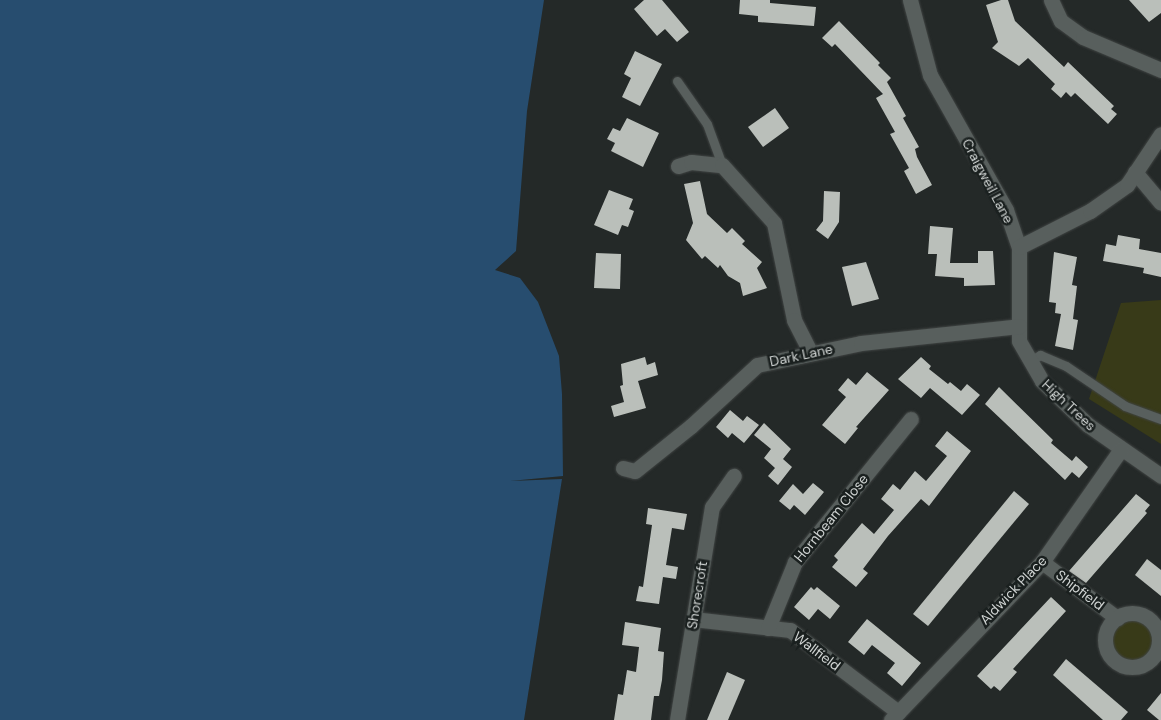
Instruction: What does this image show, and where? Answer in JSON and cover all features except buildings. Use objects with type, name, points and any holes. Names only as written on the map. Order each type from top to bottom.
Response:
[{"type":"street","name":"Craigweil Lane","points":[[910,0],[930,75],[1006,210],[1019,246]]},
{"type":"street","points":[[1051,0],[1062,21],[1082,37],[1161,70]]},
{"type":"street","points":[[1019,246],[1090,211],[1126,185],[1161,134]]},
{"type":"street","points":[[678,166],[691,162],[722,165],[774,224],[794,320],[810,352]]},
{"type":"street","points":[[1135,172],[1161,203]]},
{"type":"street","name":"High Trees","points":[[1019,246],[1019,341],[1042,381],[1088,425],[1161,476]]},
{"type":"street","name":"Dark Lane","points":[[623,468],[636,471],[691,426],[757,365],[810,352],[861,343],[1019,326]]},
{"type":"street","name":"Hornbeam Close","points":[[768,628],[795,562],[911,419]]},
{"type":"street","name":"Aldwick Place","points":[[894,716],[1042,562],[1121,449]]},
{"type":"street","name":"Shorecroft","points":[[677,720],[712,507],[734,476]]},
{"type":"street","name":"Shipfield","points":[[1042,562],[1117,618]]},
{"type":"street","name":"Wallfield","points":[[693,619],[790,630],[894,716]]},
{"type":"lane","points":[[677,81],[707,124],[722,165]]},
{"type":"lane","points":[[1030,361],[1040,356],[1066,366],[1125,406],[1161,420]]},
{"type":"green space","points":[[1161,300],[1161,444],[1089,399],[1121,303]]},
{"type":"green space","points":[[1137,618],[1149,624],[1154,631],[1154,649],[1149,656],[1142,661],[1129,662],[1121,659],[1114,652],[1111,636],[1114,628],[1121,621]]},
{"type":"water","points":[[0,0],[544,0],[527,111],[516,251],[495,270],[520,278],[538,302],[559,356],[562,394],[563,476],[510,481],[562,479],[524,720],[0,720]]}]
